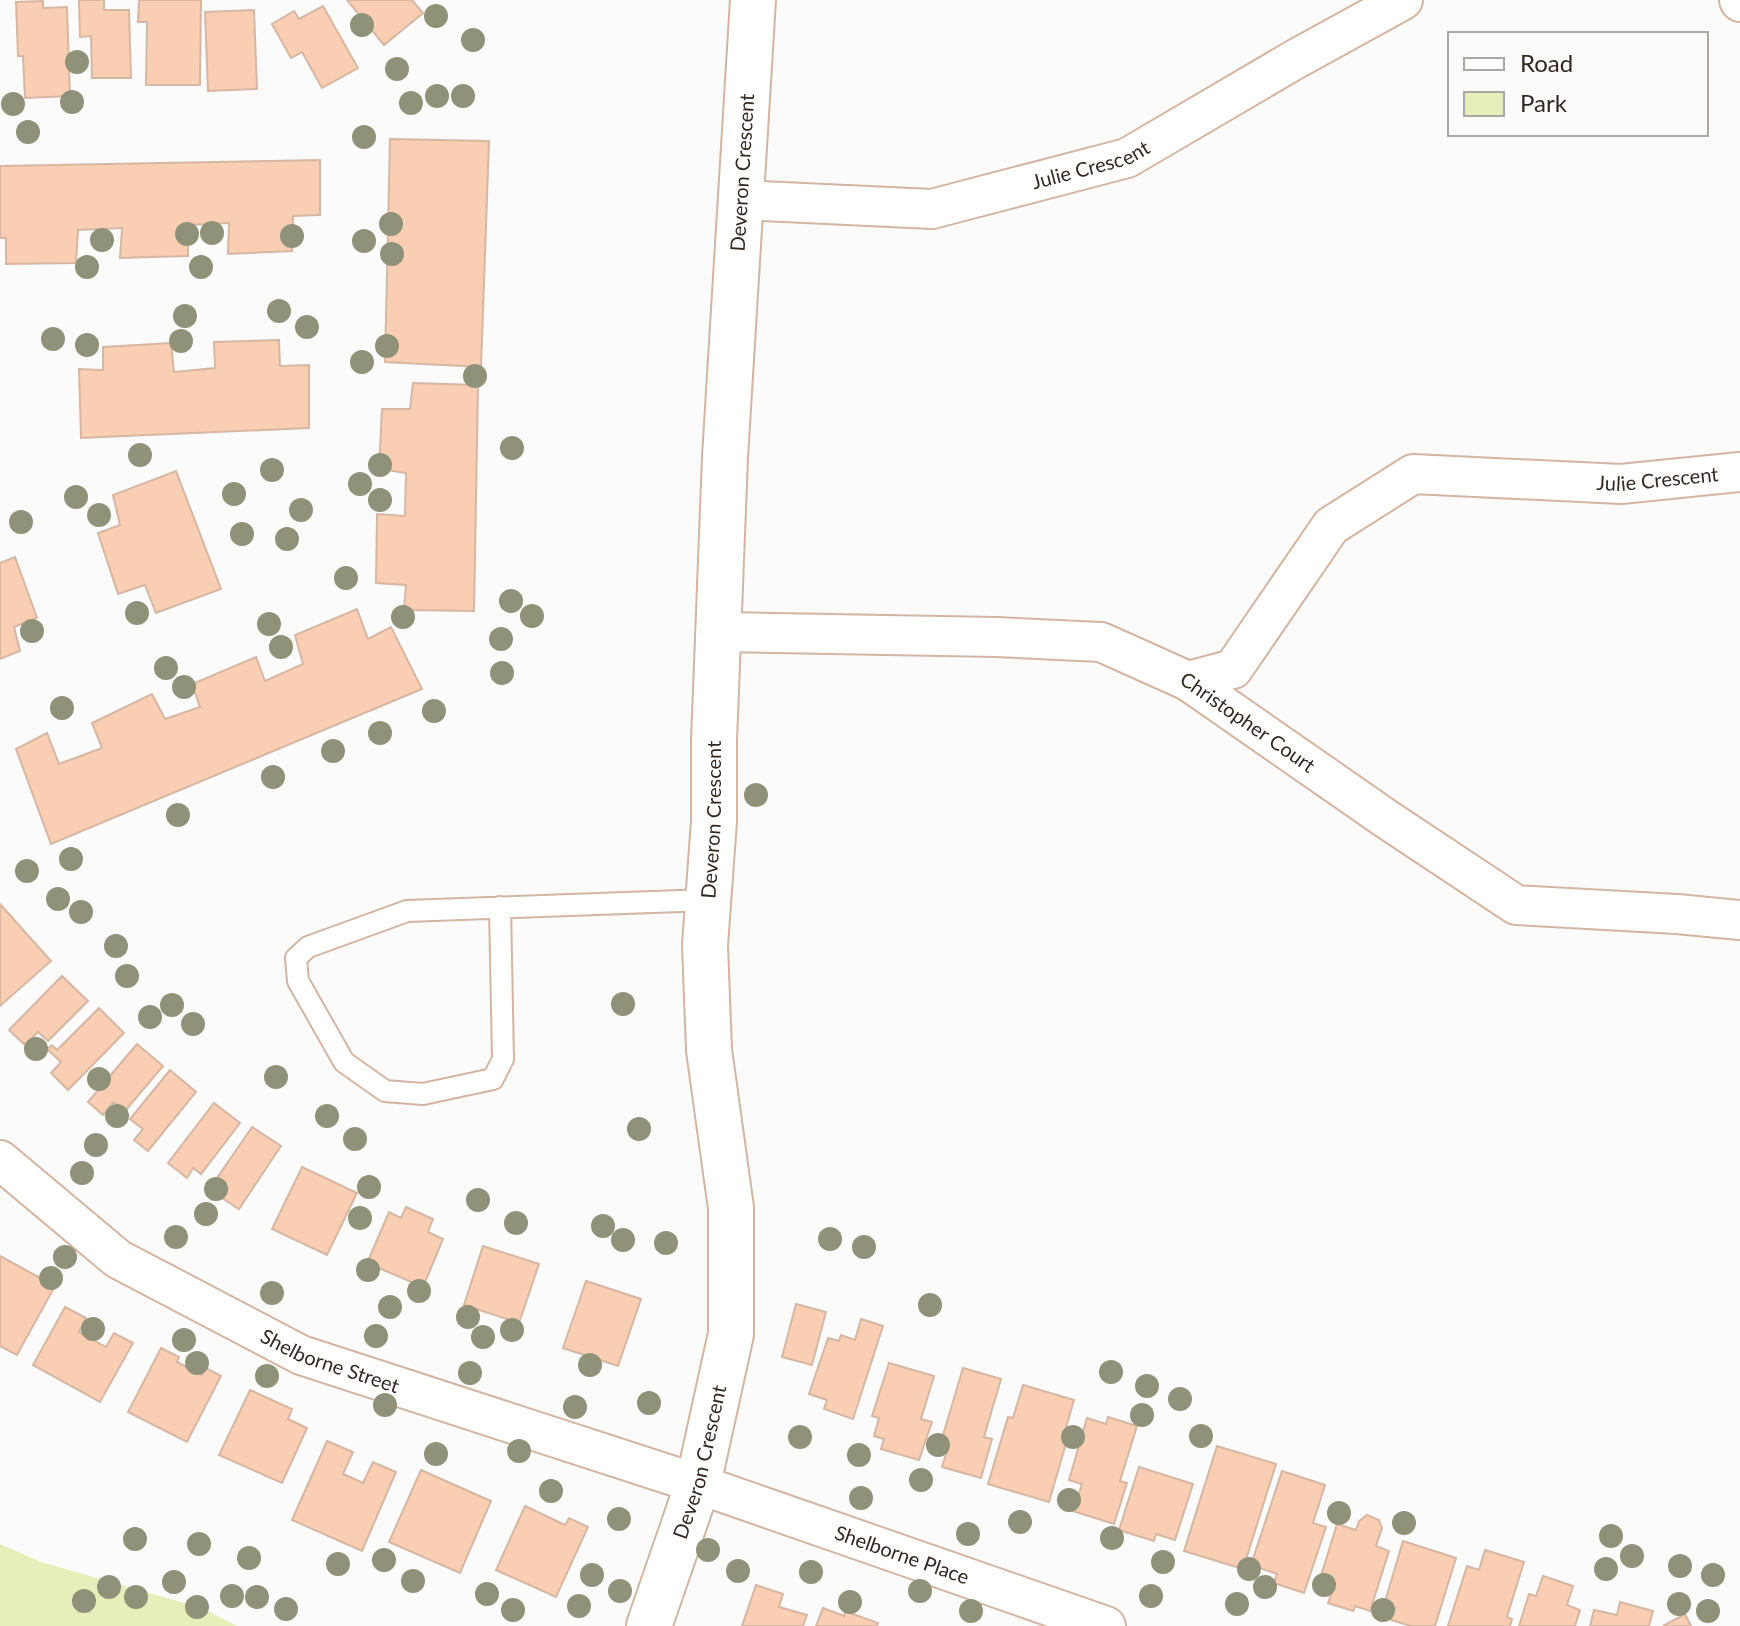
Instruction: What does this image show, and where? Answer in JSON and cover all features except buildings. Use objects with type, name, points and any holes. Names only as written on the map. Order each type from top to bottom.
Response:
[{"type":"street","name":"Deveron Crescent","points":[[649,1626],[698,1484],[731,1334],[731,1208],[709,1050],[705,945],[714,821],[725,457],[753,0]]},
{"type":"street","name":"Julie Crescent","points":[[741,200],[932,209],[1127,158],[1403,0]]},
{"type":"street","name":"Julie Crescent","points":[[1188,681],[1233,669],[1331,526],[1413,474],[1621,484],[1740,472]]},
{"type":"street","name":"Christopher Court","points":[[719,632],[1101,642],[1188,681],[1516,905],[1740,920]]},
{"type":"street","name":"Shelborne Street","points":[[0,1160],[118,1259],[301,1355],[698,1484]]},
{"type":"street","name":"Shelborne Place","points":[[698,1484],[1106,1626]]},
{"type":"lane","points":[[500,907],[503,1059],[493,1079],[423,1094],[385,1091],[344,1062],[298,981],[296,958],[308,947],[407,911],[500,907],[708,900]]},
{"type":"green space","points":[[0,1544],[41,1562],[202,1608],[237,1626],[0,1626]]}]
